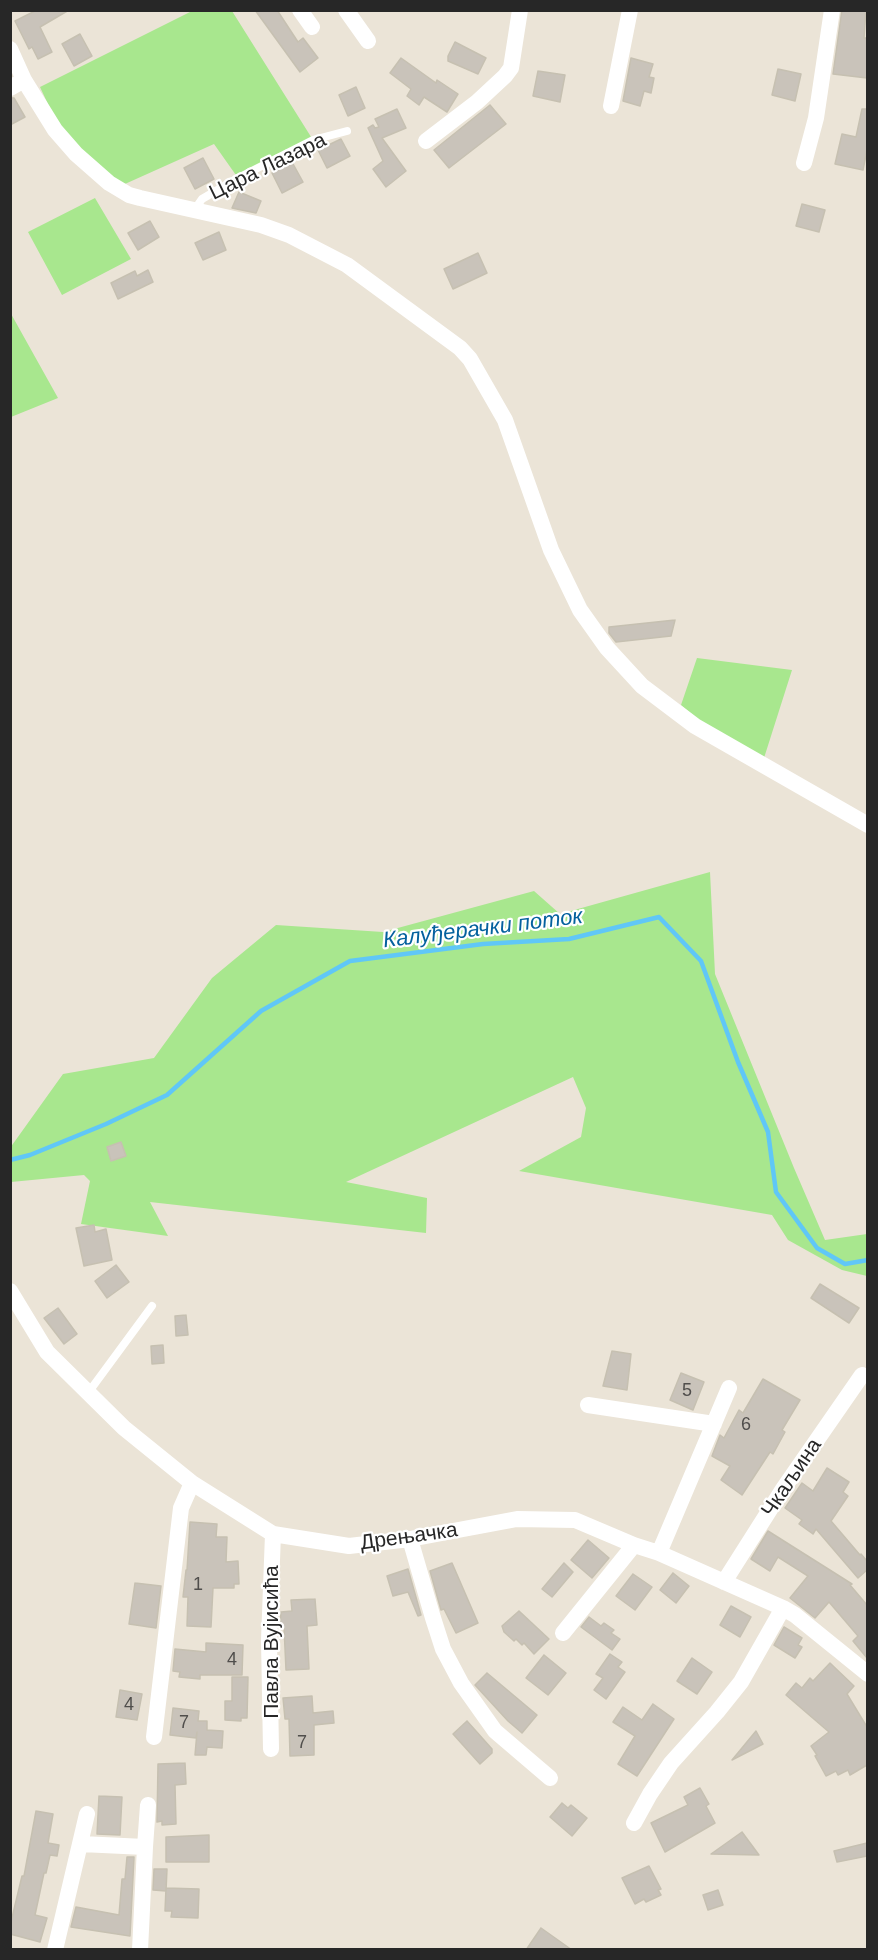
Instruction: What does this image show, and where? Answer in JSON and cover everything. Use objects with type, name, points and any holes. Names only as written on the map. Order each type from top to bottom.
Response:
[{"type":"street","points":[[300,10],[312,27]]},
{"type":"street","points":[[346,10],[368,41]]},
{"type":"street","points":[[426,141],[477,102],[511,68],[520,10]]},
{"type":"street","points":[[611,106],[630,10]]},
{"type":"street","points":[[804,163],[816,118],[832,10]]},
{"type":"street","name":"Цара Лазара","points":[[10,49],[17,84],[67,145],[109,183],[129,195],[261,225],[289,235],[347,265],[460,348],[470,359],[505,420],[551,550],[580,610],[607,648],[642,686],[695,726],[867,825]]},
{"type":"street","name":"Дрењачка","points":[[10,1291],[46,1352],[124,1428],[192,1483],[273,1534],[349,1546],[410,1539],[517,1519],[575,1520],[659,1553],[783,1608],[866,1671]]},
{"type":"street","name":"Чкаљина","points":[[724,1582],[783,1489],[862,1375]]},
{"type":"street","points":[[659,1553],[729,1388]]},
{"type":"street","points":[[588,1405],[714,1424]]},
{"type":"street","points":[[154,1737],[182,1508],[192,1483]]},
{"type":"street","name":"Павла Вујисића","points":[[272,1749],[269,1640],[273,1534]]},
{"type":"street","points":[[410,1539],[440,1639],[461,1683],[495,1731],[550,1778]]},
{"type":"street","points":[[563,1633],[634,1545]]},
{"type":"street","points":[[634,1823],[671,1763],[741,1682],[783,1608]]},
{"type":"street","points":[[140,1950],[148,1805]]},
{"type":"street","points":[[55,1950],[87,1814]]},
{"type":"street","points":[[81,1844],[145,1847]]},
{"type":"lane","name":"Цара Лазара","points":[[195,209],[202,199],[238,178],[313,140],[347,131]]},
{"type":"lane","points":[[88,1394],[152,1306]]},
{"type":"green space","points":[[192,11],[232,11],[313,140],[238,178],[214,144],[116,188],[67,145],[40,87]]},
{"type":"green space","points":[[95,198],[131,259],[62,295],[28,232]]},
{"type":"green space","points":[[10,312],[58,398],[11,417],[10,417]]},
{"type":"green space","points":[[697,658],[792,670],[764,758],[701,722],[681,705]]},
{"type":"green space","points":[[710,872],[715,974],[825,1240],[867,1234],[867,1276],[842,1270],[788,1240],[772,1215],[519,1171],[581,1137],[586,1108],[573,1077],[346,1182],[427,1198],[426,1233],[150,1202],[168,1236],[81,1224],[90,1181],[84,1175],[11,1182],[10,1148],[63,1074],[154,1058],[212,978],[276,925],[383,932],[534,891],[560,914]]},
{"type":"building","points":[[37,10],[69,10],[40,27],[52,52],[38,59],[32,47],[29,49],[15,21]]},
{"type":"building","points":[[255,10],[277,10],[298,42],[303,38],[318,58],[300,72]]},
{"type":"building","points":[[842,10],[866,10],[864,38],[867,38],[867,78],[833,74]]},
{"type":"building","points":[[80,34],[92,56],[74,66],[62,44]]},
{"type":"building","points":[[455,42],[486,58],[478,74],[448,61]]},
{"type":"building","points":[[401,58],[436,83],[437,80],[458,94],[447,112],[424,97],[419,105],[407,96],[411,89],[390,73]]},
{"type":"building","points":[[631,58],[653,64],[649,77],[654,78],[651,93],[644,91],[640,106],[623,101]]},
{"type":"building","points":[[778,69],[801,74],[795,101],[772,95]]},
{"type":"building","points":[[538,71],[565,75],[560,102],[533,96]]},
{"type":"building","points":[[356,87],[365,108],[348,116],[339,95]]},
{"type":"building","points":[[10,98],[14,98],[25,117],[10,125]]},
{"type":"building","points":[[490,105],[506,124],[449,168],[434,150]]},
{"type":"building","points":[[397,109],[406,128],[382,138],[406,171],[386,187],[373,169],[383,161],[368,128],[373,125],[375,128],[379,127],[375,119]]},
{"type":"building","points":[[862,109],[867,109],[867,150],[863,170],[835,164],[842,134],[856,137]]},
{"type":"building","points":[[341,139],[350,156],[327,168],[318,150]]},
{"type":"building","points":[[203,158],[214,179],[195,189],[184,168]]},
{"type":"building","points":[[292,162],[303,182],[282,193],[272,173]]},
{"type":"building","points":[[239,192],[261,201],[256,213],[232,208]]},
{"type":"building","points":[[802,204],[825,210],[819,232],[796,226]]},
{"type":"building","points":[[150,221],[159,237],[138,250],[128,233]]},
{"type":"building","points":[[219,232],[226,250],[203,260],[195,243]]},
{"type":"building","points":[[478,253],[487,273],[453,289],[444,269]]},
{"type":"building","points":[[148,270],[153,282],[118,299],[111,283],[135,271],[137,276]]},
{"type":"building","points":[[675,620],[671,636],[616,642],[609,633],[609,627]]},
{"type":"building","points":[[121,1142],[126,1156],[111,1161],[107,1147]]},
{"type":"building","points":[[94,1225],[95,1232],[106,1229],[112,1260],[84,1266],[76,1228]]},
{"type":"building","points":[[116,1265],[129,1282],[107,1298],[95,1281]]},
{"type":"building","points":[[820,1284],[859,1308],[849,1323],[811,1298]]},
{"type":"building","points":[[58,1308],[77,1334],[64,1344],[44,1318]]},
{"type":"building","points":[[186,1315],[188,1335],[176,1336],[175,1316]]},
{"type":"building","points":[[163,1345],[164,1363],[152,1364],[151,1346]]},
{"type":"building","points":[[612,1351],[631,1354],[627,1390],[603,1386]]},
{"type":"building","points":[[681,1373],[704,1382],[693,1410],[670,1400]]},
{"type":"building","points":[[763,1379],[800,1400],[782,1430],[785,1432],[773,1454],[770,1452],[742,1495],[721,1480],[730,1466],[712,1456],[720,1435],[724,1438],[739,1410],[743,1413]]},
{"type":"building","points":[[827,1468],[849,1482],[843,1492],[848,1496],[831,1521],[867,1561],[867,1570],[858,1578],[816,1529],[813,1534],[799,1524],[802,1520],[785,1508],[802,1483],[813,1491]]},
{"type":"building","points":[[190,1522],[217,1524],[216,1537],[227,1537],[226,1562],[238,1561],[239,1584],[234,1584],[234,1588],[213,1588],[211,1627],[187,1626],[188,1597],[183,1597]]},
{"type":"building","points":[[768,1531],[852,1584],[850,1585],[867,1605],[867,1658],[853,1641],[858,1636],[829,1602],[815,1618],[790,1598],[808,1576],[778,1557],[770,1571],[751,1559]]},
{"type":"building","points":[[588,1540],[609,1558],[592,1578],[571,1560]]},
{"type":"building","points":[[452,1563],[478,1623],[456,1633],[444,1609],[441,1610],[430,1571]]},
{"type":"building","points":[[564,1563],[573,1572],[552,1597],[542,1589]]},
{"type":"building","points":[[408,1569],[421,1615],[418,1616],[408,1592],[393,1596],[387,1576]]},
{"type":"building","points":[[673,1573],[689,1586],[676,1603],[660,1590]]},
{"type":"building","points":[[633,1574],[652,1587],[635,1610],[616,1596]]},
{"type":"building","points":[[135,1583],[161,1586],[156,1628],[129,1624]]},
{"type":"building","points":[[315,1599],[317,1625],[307,1626],[309,1669],[286,1670],[284,1627],[280,1627],[281,1612],[292,1611],[291,1600]]},
{"type":"building","points":[[731,1606],[751,1617],[740,1637],[720,1625]]},
{"type":"building","points":[[519,1611],[549,1639],[534,1654],[524,1643],[522,1645],[516,1639],[514,1641],[504,1632],[502,1626]]},
{"type":"building","points":[[589,1617],[601,1626],[604,1623],[614,1630],[611,1633],[620,1639],[612,1650],[581,1627]]},
{"type":"building","points":[[784,1627],[802,1638],[798,1645],[802,1647],[795,1658],[774,1645]]},
{"type":"building","points":[[206,1643],[243,1645],[242,1675],[200,1675],[200,1679],[179,1677],[180,1672],[173,1671],[175,1649],[206,1652]]},
{"type":"building","points":[[610,1654],[622,1662],[618,1667],[625,1672],[606,1699],[594,1690],[603,1678],[596,1674]]},
{"type":"building","points":[[544,1655],[566,1673],[548,1695],[526,1678]]},
{"type":"building","points":[[692,1658],[712,1672],[697,1694],[677,1681]]},
{"type":"building","points":[[830,1663],[854,1686],[847,1694],[867,1727],[867,1765],[850,1775],[848,1770],[838,1775],[836,1771],[826,1776],[811,1746],[829,1732],[786,1695],[796,1683],[802,1688],[810,1678],[813,1681]]},
{"type":"building","points":[[487,1673],[537,1715],[522,1733],[475,1685]]},
{"type":"building","points":[[232,1677],[248,1677],[247,1718],[241,1718],[241,1721],[225,1720],[225,1701],[232,1701]]},
{"type":"building","points":[[120,1690],[142,1694],[137,1720],[116,1717]]},
{"type":"building","points":[[312,1696],[313,1713],[333,1711],[334,1723],[314,1725],[314,1755],[290,1756],[289,1719],[285,1719],[283,1698]]},
{"type":"building","points":[[653,1704],[674,1719],[637,1776],[618,1764],[635,1736],[613,1722],[623,1707],[642,1720]]},
{"type":"building","points":[[173,1708],[199,1711],[198,1721],[207,1721],[207,1730],[223,1731],[222,1748],[207,1747],[206,1755],[195,1755],[197,1732],[196,1738],[170,1735]]},
{"type":"building","points":[[467,1721],[492,1749],[492,1753],[480,1764],[453,1734]]},
{"type":"building","points":[[756,1731],[763,1744],[732,1760]]},
{"type":"building","points":[[185,1763],[186,1784],[175,1785],[176,1824],[162,1825],[162,1821],[157,1822],[158,1764]]},
{"type":"building","points":[[700,1788],[709,1804],[706,1806],[715,1823],[665,1852],[651,1823],[688,1805],[684,1797]]},
{"type":"building","points":[[99,1796],[122,1797],[120,1835],[97,1834]]},
{"type":"building","points":[[562,1803],[568,1808],[571,1805],[587,1818],[572,1836],[550,1817]]},
{"type":"building","points":[[36,1811],[53,1814],[48,1843],[59,1845],[57,1856],[50,1855],[35,1915],[47,1918],[40,1942],[10,1934]]},
{"type":"building","points":[[742,1832],[759,1855],[711,1854]]},
{"type":"building","points":[[209,1835],[209,1862],[166,1862],[166,1837]]},
{"type":"building","points":[[867,1843],[867,1856],[837,1862],[834,1851]]},
{"type":"building","points":[[127,1857],[134,1857],[130,1936],[71,1927],[76,1907],[119,1915],[122,1879],[125,1879]]},
{"type":"building","points":[[649,1866],[661,1889],[658,1890],[661,1895],[635,1904],[622,1878]]},
{"type":"building","points":[[154,1869],[167,1869],[166,1891],[153,1890]]},
{"type":"building","points":[[166,1888],[199,1889],[198,1918],[171,1917],[172,1911],[165,1911]]},
{"type":"building","points":[[718,1890],[723,1905],[708,1910],[703,1895]]},
{"type":"building","points":[[541,1928],[572,1950],[526,1950]]},
{"type":"waterway","name":"Калуђерачки поток","points":[[10,1160],[30,1155],[106,1124],[167,1095],[261,1011],[350,961],[483,944],[569,939],[659,917],[701,961],[738,1062],[768,1132],[776,1192],[817,1248],[845,1264],[868,1260]]}]
